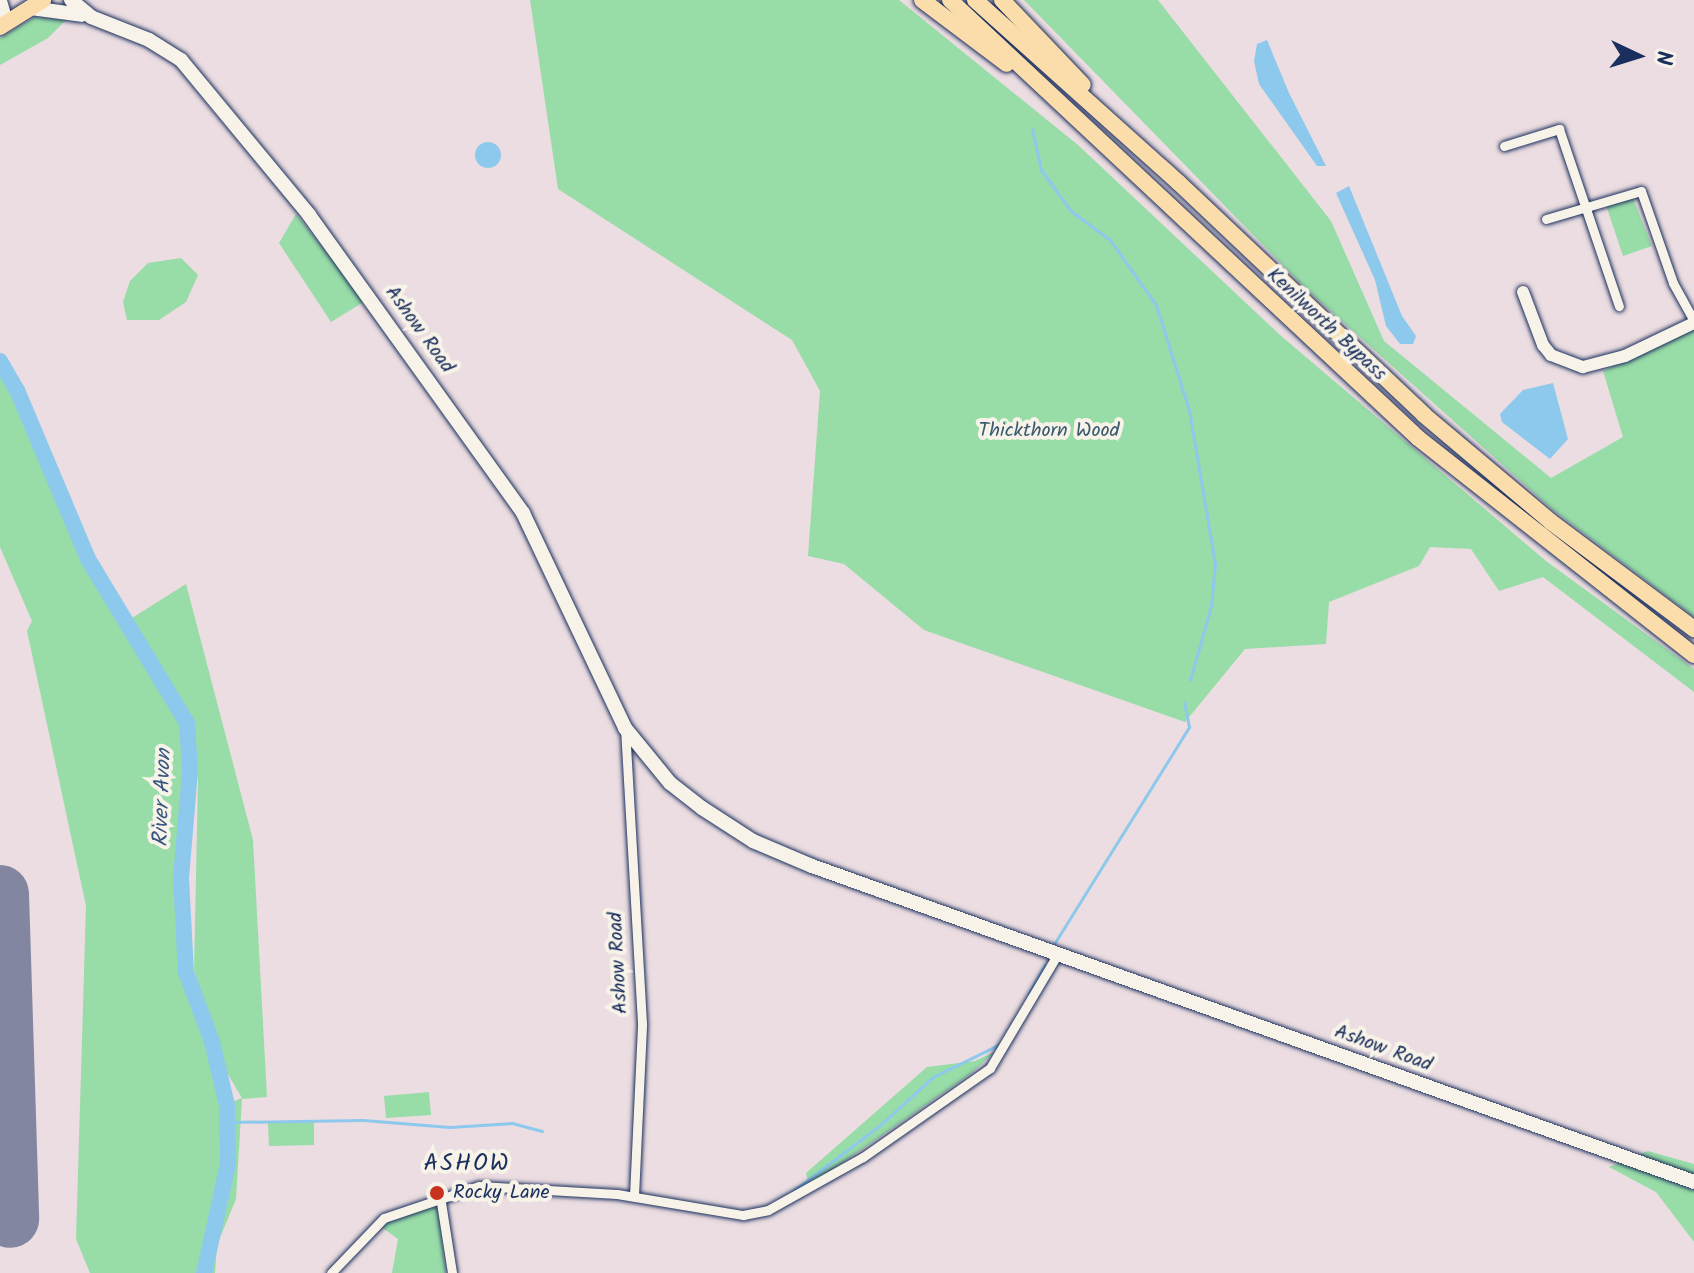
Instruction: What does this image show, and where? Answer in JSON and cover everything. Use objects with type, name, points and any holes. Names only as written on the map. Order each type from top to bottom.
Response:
[{"type":"highway","points":[[922,0],[1090,130]]},
{"type":"highway","name":"Kenilworth Bypass","points":[[950,0],[1418,438],[1694,655]]},
{"type":"highway","name":"Kenilworth Bypass","points":[[975,0],[1137,146],[1424,415],[1551,522],[1694,629]]},
{"type":"highway","points":[[1002,0],[1137,146]]},
{"type":"highway","points":[[2,23],[32,2]]},
{"type":"main road","points":[[71,0],[96,19]]},
{"type":"main road","points":[[0,1],[2,23]]},
{"type":"main road","points":[[32,2],[96,19]]},
{"type":"main road","name":"Ashow Road","points":[[96,19],[149,40],[190,68],[351,270],[523,513],[625,728],[670,783],[753,841],[1057,955],[1694,1182]]},
{"type":"street","points":[[1504,146],[1559,129],[1619,306]]},
{"type":"street","points":[[1523,292],[1543,345],[1551,355],[1583,367],[1625,356],[1694,322],[1673,283],[1641,191],[1546,219]]},
{"type":"street","name":"Ashow Road","points":[[625,728],[642,1026],[634,1196]]},
{"type":"street","points":[[331,1273],[376,1223],[440,1196],[479,1186],[515,1185],[634,1196],[754,1215],[809,1189],[990,1068],[1057,955]]},
{"type":"street","points":[[440,1196],[452,1273]]},
{"type":"green space","name":"Thickthorn Wood","points":[[530,0],[899,0],[1078,145],[1280,335],[1546,561],[1694,669],[1694,692],[1543,577],[1499,591],[1471,549],[1430,547],[1419,566],[1329,602],[1326,644],[1245,649],[1185,722],[924,630],[844,564],[808,556],[820,391],[792,340],[558,189]]},
{"type":"green space","points":[[1024,0],[1158,0],[1331,221],[1384,341],[1551,478],[1623,437],[1603,371],[1694,330],[1694,617],[1553,510],[1305,288]]},
{"type":"green space","points":[[35,17],[66,20],[48,38],[0,65],[0,38]]},
{"type":"green space","points":[[1632,196],[1652,246],[1623,256],[1606,205]]},
{"type":"green space","points":[[296,214],[365,301],[331,322],[279,243]]},
{"type":"green space","points":[[181,258],[198,275],[186,302],[159,320],[127,320],[123,302],[130,281],[148,263]]},
{"type":"green space","points":[[0,361],[17,390],[88,559],[187,723],[190,771],[181,878],[186,972],[212,1042],[227,1104],[242,1098],[226,1071],[194,970],[198,781],[192,718],[132,618],[186,584],[253,840],[267,1097],[242,1099],[236,1199],[217,1245],[215,1273],[90,1273],[76,1239],[86,906],[27,631],[32,621],[0,547]]},
{"type":"green space","points":[[996,1051],[969,1075],[809,1186],[806,1173],[927,1067],[975,1061]]},
{"type":"green space","points":[[429,1092],[431,1115],[386,1118],[384,1096]]},
{"type":"green space","points":[[314,1122],[314,1145],[269,1146],[268,1123]]},
{"type":"green space","points":[[1648,1151],[1694,1164],[1694,1242],[1656,1192],[1609,1167]]},
{"type":"green space","points":[[431,1206],[438,1208],[446,1273],[392,1273],[398,1239],[380,1226]]},
{"type":"water","points":[[1267,40],[1289,93],[1326,166],[1317,166],[1259,84],[1254,61],[1257,44]]},
{"type":"water","points":[[488,142],[497,146],[501,155],[497,164],[488,168],[479,164],[475,155],[479,146]]},
{"type":"water","points":[[1349,186],[1402,316],[1416,336],[1413,344],[1400,344],[1386,326],[1375,280],[1336,193]]},
{"type":"water","points":[[1553,383],[1568,439],[1550,459],[1502,422],[1500,414],[1523,390]]},
{"type":"waterway","points":[[1032,129],[1041,170],[1071,211],[1110,240],[1156,305],[1189,410],[1215,564],[1211,606],[1190,680]]},
{"type":"waterway","name":"River Avon","points":[[0,361],[17,390],[88,559],[187,723],[190,771],[181,878],[186,972],[212,1042],[227,1105],[228,1164],[204,1273]]},
{"type":"waterway","points":[[1054,944],[1189,727],[1184,702]]},
{"type":"waterway","points":[[1029,993],[1045,965]]},
{"type":"waterway","points":[[793,1191],[879,1126],[933,1077],[1000,1044]]},
{"type":"waterway","points":[[227,1122],[363,1120],[450,1127],[512,1123],[542,1131]]},
{"type":"runway","points":[[0,894],[10,1219]]},
{"type":"place","name":"Rocky Lane","points":[[437,1193]]},
{"type":"district","name":"ASHOW","points":[[467,1164]]}]
